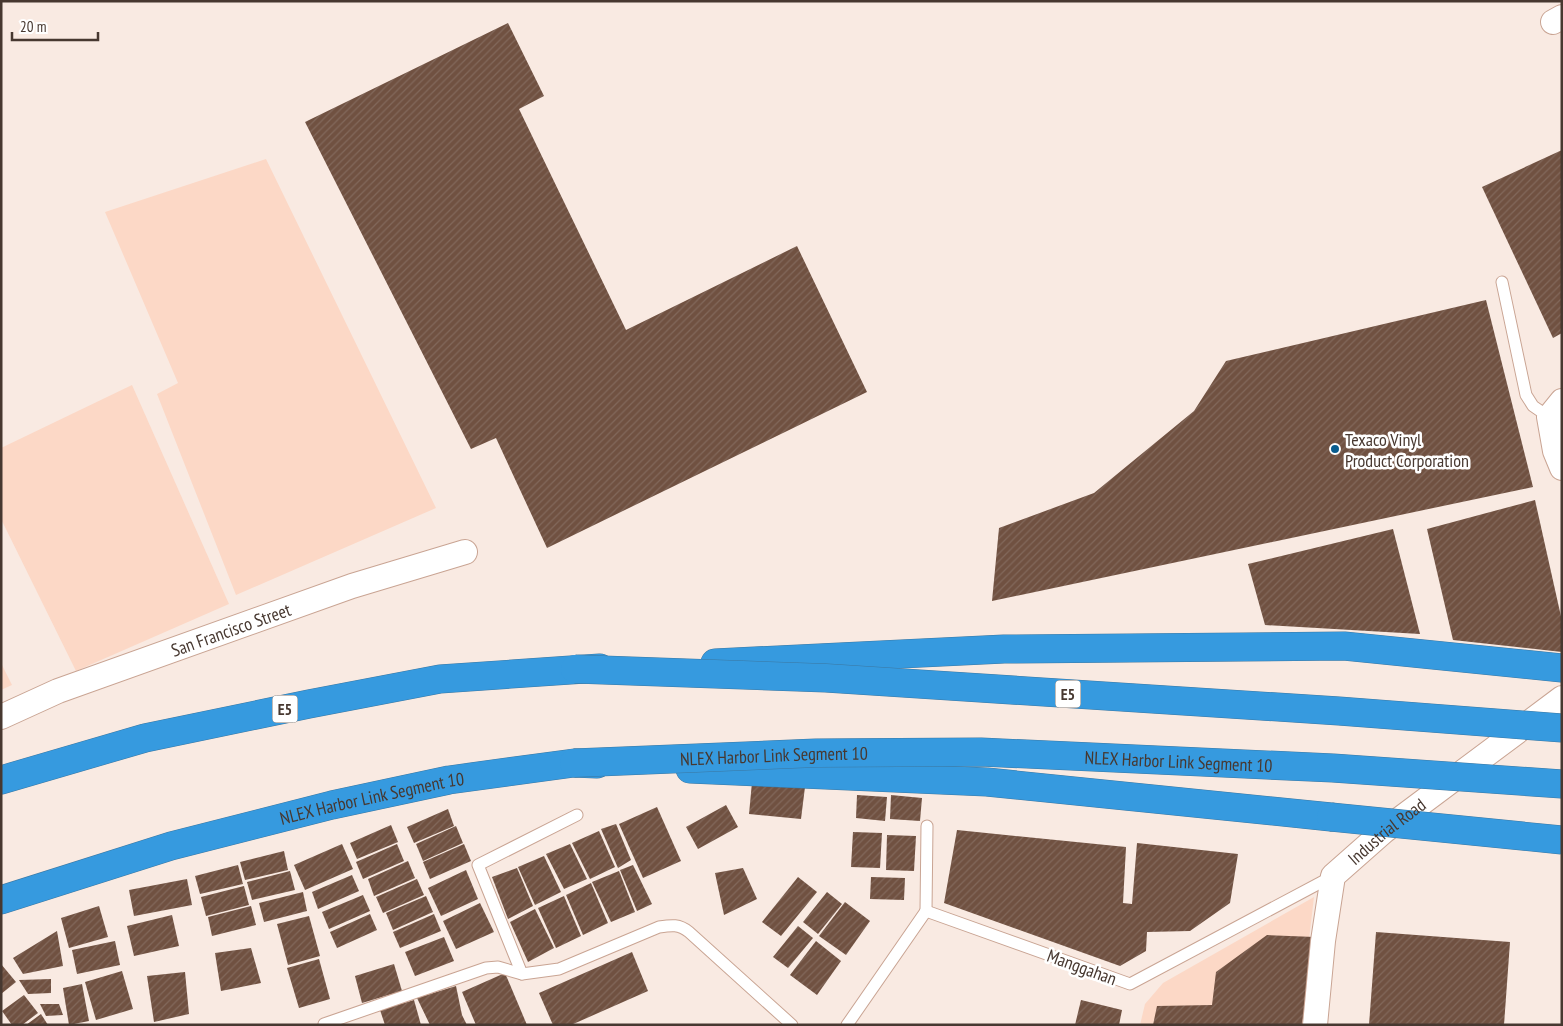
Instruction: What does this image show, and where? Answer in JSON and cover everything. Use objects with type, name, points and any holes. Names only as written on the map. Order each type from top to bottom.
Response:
[{"type":"highway","points":[[575,668],[826,659],[1004,649],[1334,646],[1562,668]]},
{"type":"highway","name":"E5","points":[[1,780],[146,738],[310,704],[440,679],[575,668],[826,678],[1349,712],[1562,728]]},
{"type":"highway","name":"NLEX Harbor Link Segment 10","points":[[1,900],[171,846],[332,805],[449,780],[574,763],[816,753],[982,752],[1333,768],[1562,784]]},
{"type":"highway","points":[[574,763],[988,782],[1562,840]]},
{"type":"street","points":[[1555,409],[1555,451],[1562,468]]},
{"type":"street","name":"San Francisco Street","points":[[1,717],[58,691],[352,586],[465,552]]},
{"type":"street","name":"Industrial Road","points":[[1315,1025],[1323,941],[1333,876],[1384,831],[1562,698]]},
{"type":"lane","points":[[1502,282],[1526,395],[1533,406],[1555,409]]},
{"type":"lane","points":[[522,974],[478,865],[577,815]]},
{"type":"lane","points":[[848,1025],[926,911],[927,826]]},
{"type":"lane","name":"Manggahan","points":[[926,911],[1130,984],[1333,876]]},
{"type":"lane","points":[[324,1024],[486,968],[498,967],[522,974],[559,969],[659,927],[676,925],[683,927],[689,932],[792,1025]]},
{"type":"shaded area","points":[[266,159],[436,508],[236,595],[157,394],[178,383],[105,212]]},
{"type":"shaded area","points":[[132,385],[229,604],[76,671],[1,519],[1,448]]},
{"type":"shaded area","points":[[1,663],[12,685],[1,690]]},
{"type":"shaded area","points":[[1314,897],[1299,1025],[1140,1025],[1145,1004],[1163,983]]},
{"type":"building","points":[[508,23],[544,96],[519,109],[626,330],[797,246],[867,392],[547,548],[496,438],[471,449],[305,122]]},
{"type":"building","points":[[1562,150],[1562,333],[1553,338],[1482,187]]},
{"type":"building","name":"Texaco Vinyl Product Corporation","points":[[1486,300],[1533,487],[992,601],[999,528],[1094,493],[1194,411],[1226,361]]},
{"type":"building","points":[[1535,500],[1562,621],[1562,652],[1453,640],[1427,529]]},
{"type":"building","points":[[1393,529],[1420,634],[1265,625],[1248,564]]},
{"type":"building","points":[[752,782],[805,787],[801,819],[749,814]]},
{"type":"building","points":[[857,795],[887,797],[885,821],[856,818]]},
{"type":"building","points":[[891,795],[922,798],[920,821],[890,819]]},
{"type":"building","points":[[726,805],[738,827],[698,849],[686,827]]},
{"type":"building","points":[[657,807],[681,861],[643,878],[619,824]]},
{"type":"building","points":[[448,809],[454,826],[414,843],[407,827]]},
{"type":"building","points":[[616,824],[631,860],[618,868],[601,829]]},
{"type":"building","points":[[391,825],[398,842],[357,859],[350,843]]},
{"type":"building","points":[[456,826],[463,843],[423,861],[416,844]]},
{"type":"building","points":[[957,830],[1126,847],[1123,903],[1132,904],[1137,843],[1238,854],[1230,903],[1190,931],[1147,932],[1146,951],[1120,966],[944,903]]},
{"type":"building","points":[[599,831],[615,867],[590,879],[572,843]]},
{"type":"building","points":[[853,832],[882,833],[880,868],[851,867]]},
{"type":"building","points":[[887,835],[916,836],[914,871],[886,870]]},
{"type":"building","points":[[342,844],[353,869],[305,890],[294,865]]},
{"type":"building","points":[[397,844],[404,861],[363,879],[356,862]]},
{"type":"building","points":[[464,844],[471,861],[430,879],[423,862]]},
{"type":"building","points":[[570,844],[587,879],[564,889],[546,854]]},
{"type":"building","points":[[284,851],[288,870],[245,880],[240,862]]},
{"type":"building","points":[[544,856],[561,892],[535,905],[518,867]]},
{"type":"building","points":[[408,861],[415,878],[374,896],[368,879]]},
{"type":"building","points":[[238,865],[243,884],[200,894],[195,876]]},
{"type":"building","points":[[633,865],[652,904],[637,911],[620,870]]},
{"type":"building","points":[[517,868],[533,906],[508,919],[492,877]]},
{"type":"building","points":[[743,868],[757,899],[724,915],[715,873]]},
{"type":"building","points":[[466,870],[478,899],[441,916],[428,888]]},
{"type":"building","points":[[290,871],[295,890],[252,900],[247,882]]},
{"type":"building","points":[[619,871],[635,912],[611,922],[592,882]]},
{"type":"building","points":[[352,875],[359,891],[318,909],[312,892]]},
{"type":"building","points":[[798,877],[817,892],[781,936],[762,922]]},
{"type":"building","points":[[871,877],[905,878],[904,900],[870,899]]},
{"type":"building","points":[[187,879],[192,905],[134,916],[129,890]]},
{"type":"building","points":[[417,879],[424,895],[383,913],[376,897]]},
{"type":"building","points":[[591,883],[608,923],[583,935],[566,895]]},
{"type":"building","points":[[244,886],[249,905],[206,916],[201,897]]},
{"type":"building","points":[[303,892],[307,911],[264,922],[259,903]]},
{"type":"building","points":[[827,892],[842,904],[818,934],[803,922]]},
{"type":"building","points":[[363,895],[370,911],[329,929],[322,912]]},
{"type":"building","points":[[426,896],[433,912],[393,930],[386,913]]},
{"type":"building","points":[[564,896],[581,936],[556,948],[538,908]]},
{"type":"building","points":[[845,902],[870,921],[846,955],[819,936]]},
{"type":"building","points":[[480,903],[494,932],[456,949],[443,921]]},
{"type":"building","points":[[99,906],[108,937],[69,948],[61,918]]},
{"type":"building","points":[[251,906],[256,925],[212,936],[208,917]]},
{"type":"building","points":[[535,909],[554,948],[528,962],[510,922]]},
{"type":"building","points":[[370,914],[377,930],[337,948],[330,932]]},
{"type":"building","points":[[434,914],[441,931],[400,948],[393,932]]},
{"type":"building","points":[[172,915],[179,946],[134,956],[127,926]]},
{"type":"building","points":[[309,916],[320,956],[288,965],[277,924]]},
{"type":"building","points":[[798,926],[813,938],[788,968],[773,957]]},
{"type":"building","points":[[57,931],[63,966],[23,974],[13,958]]},
{"type":"building","points":[[1376,932],[1510,942],[1504,1025],[1369,1025]]},
{"type":"building","points":[[1267,935],[1315,937],[1302,1025],[1153,1025],[1157,1006],[1212,1005],[1216,972]]},
{"type":"building","points":[[444,937],[454,961],[415,976],[405,952]]},
{"type":"building","points":[[115,941],[120,965],[77,974],[72,950]]},
{"type":"building","points":[[816,941],[841,961],[817,995],[790,975]]},
{"type":"building","points":[[251,948],[261,983],[221,991],[215,953]]},
{"type":"building","points":[[632,952],[648,991],[571,1025],[553,1025],[539,993]]},
{"type":"building","points":[[319,959],[330,999],[299,1008],[287,968]]},
{"type":"building","points":[[1,964],[16,982],[1,994]]},
{"type":"building","points":[[394,964],[402,991],[362,1003],[355,976]]},
{"type":"building","points":[[122,971],[133,1009],[96,1020],[85,982]]},
{"type":"building","points":[[185,972],[189,1014],[154,1022],[147,976]]},
{"type":"building","points":[[505,973],[527,1025],[476,1025],[462,992]]},
{"type":"building","points":[[51,979],[51,993],[28,994],[19,980]]},
{"type":"building","points":[[82,984],[89,1021],[69,1025],[63,988]]},
{"type":"building","points":[[456,986],[462,1015],[467,1025],[430,1025],[417,998]]},
{"type":"building","points":[[24,995],[38,1013],[22,1025],[12,1025],[2,1011]]},
{"type":"building","points":[[414,1000],[421,1025],[385,1025],[380,1010]]},
{"type":"building","points":[[1081,1000],[1122,1010],[1119,1025],[1075,1025]]},
{"type":"building","points":[[40,1004],[59,1004],[63,1015],[46,1016]]},
{"type":"building","points":[[41,1014],[48,1025],[26,1025]]},
{"type":"place","name":"Texaco Vinyl Product Corporation","points":[[1335,449]]}]
